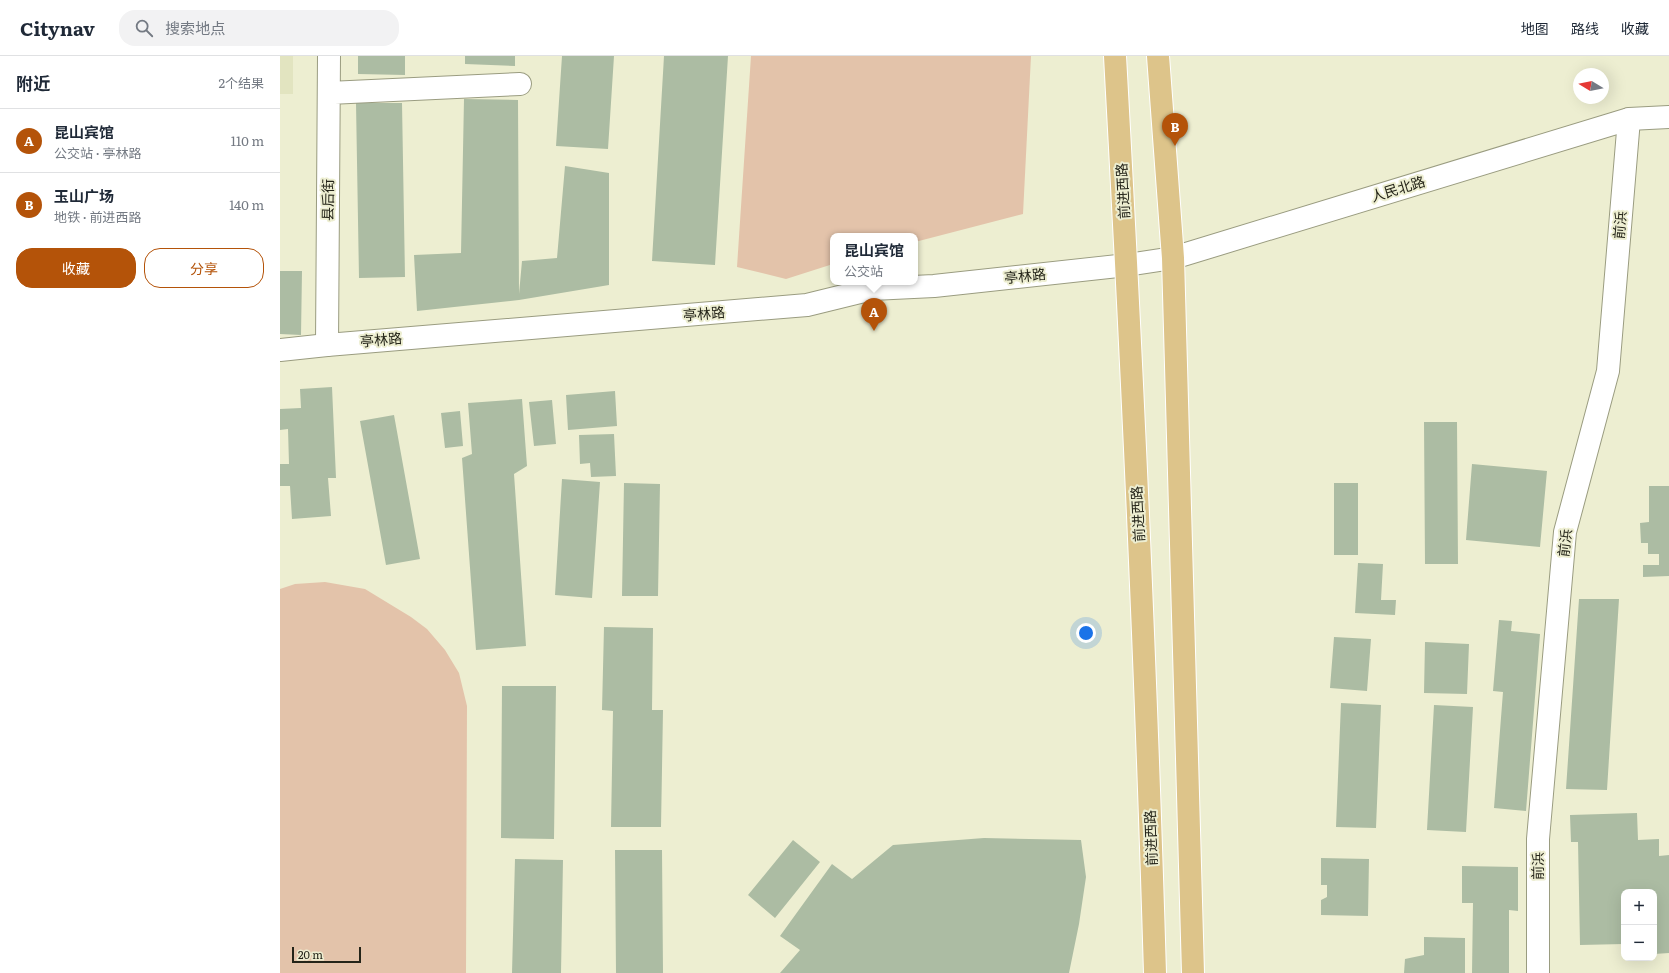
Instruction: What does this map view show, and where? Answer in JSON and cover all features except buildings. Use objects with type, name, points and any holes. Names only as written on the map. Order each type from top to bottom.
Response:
[{"type":"main road","name":"县后街","points":[[327,345],[330,93],[329,56]]},
{"type":"main road","name":"前进西路","points":[[1115,56],[1127,265],[1149,751],[1155,973]]},
{"type":"main road","points":[[1158,56],[1173,258],[1193,973]]},
{"type":"main road","points":[[330,93],[520,84]]},
{"type":"main road","name":"人民北路","points":[[1127,265],[1173,258],[1629,119],[1669,118]]},
{"type":"main road","name":"前浜","points":[[1538,973],[1538,839],[1565,532],[1608,371],[1629,119]]},
{"type":"main road","name":"亭林路","points":[[280,350],[807,305],[872,289],[934,286],[1127,265]]},
{"type":"shaded area","points":[[280,56],[293,56],[293,94],[280,94]]},
{"type":"shaded area","points":[[751,56],[1031,56],[1023,214],[918,241],[918,233],[830,233],[830,265],[786,279],[737,267]]},
{"type":"shaded area","points":[[325,582],[365,589],[411,617],[427,629],[445,650],[459,673],[467,706],[466,973],[280,973],[280,589],[295,584]]},
{"type":"place","name":"玉山广场","points":[[1175,146]]},
{"type":"place","name":"昆山宾馆","points":[[874,331]]}]
